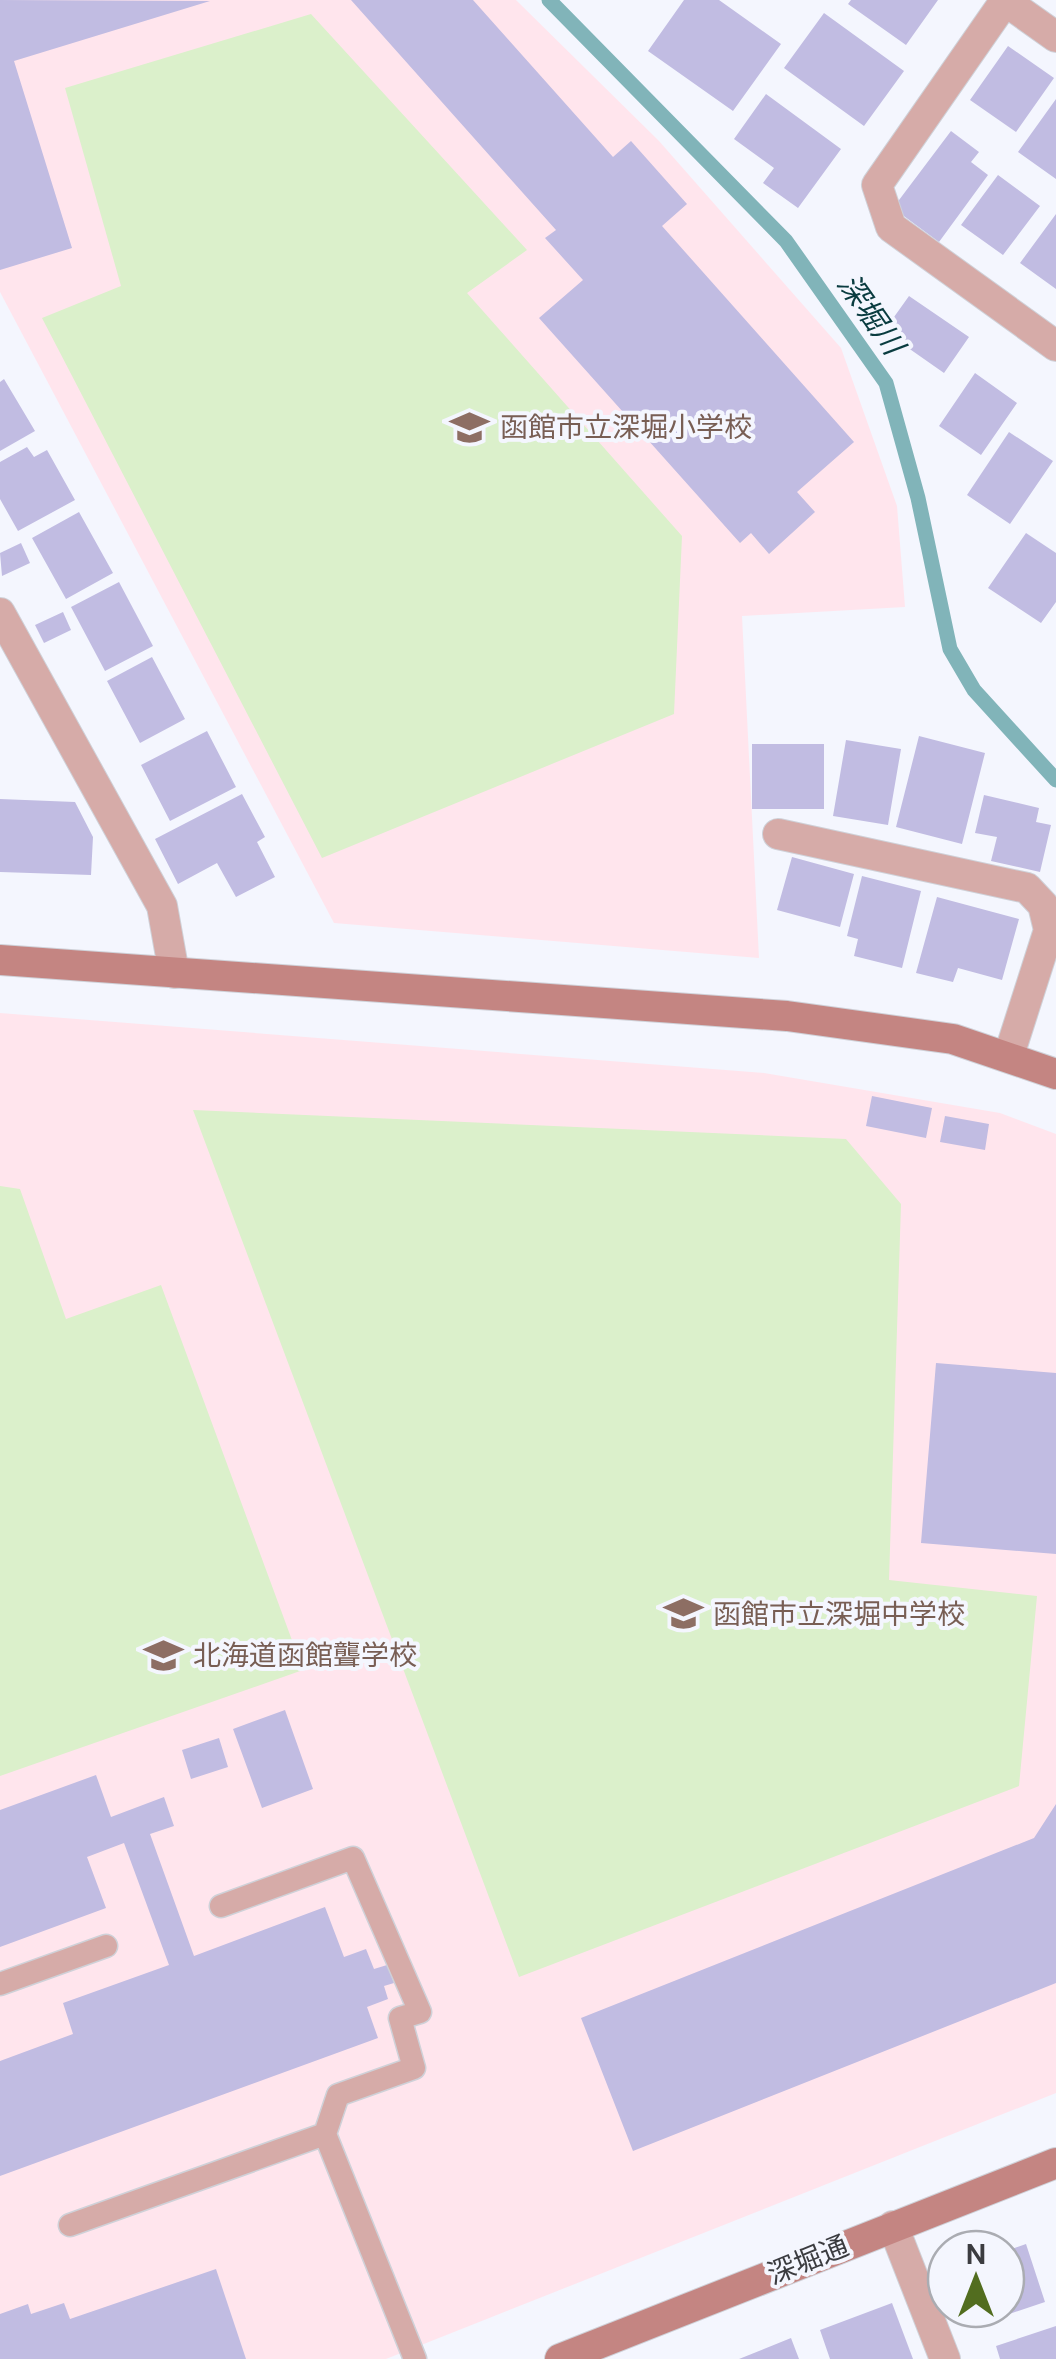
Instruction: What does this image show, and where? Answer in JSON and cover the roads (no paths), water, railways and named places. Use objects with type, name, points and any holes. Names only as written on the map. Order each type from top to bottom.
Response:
[{"type":"street","points":[[1056,37],[1004,0],[877,185],[891,227],[1056,346]]},
{"type":"street","points":[[0,613],[162,906],[174,973]]},
{"type":"street","points":[[778,834],[1026,888],[1043,906],[1049,930],[1009,1055]]},
{"type":"street","points":[[0,960],[788,1016],[953,1039],[1056,1074]]},
{"type":"street","name":"深堀通","points":[[560,2359],[1056,2163]]},
{"type":"street","points":[[894,2226],[945,2359]]},
{"type":"lane","points":[[221,1906],[353,1858],[420,2012],[400,2018],[414,2068],[338,2095],[324,2134],[415,2359]]},
{"type":"lane","points":[[0,1984],[106,1946]]},
{"type":"lane","points":[[70,2225],[324,2134]]},
{"type":"waterway","name":"深堀川","points":[[549,0],[786,241],[886,383],[918,498],[950,649],[974,690],[1056,780]]},
{"type":"place","name":"函館市立深堀小学校","points":[[470,427]]},
{"type":"place","name":"函館市立深堀中学校","points":[[683,1614]]},
{"type":"place","name":"北海道函館聾学校","points":[[163,1655]]}]
